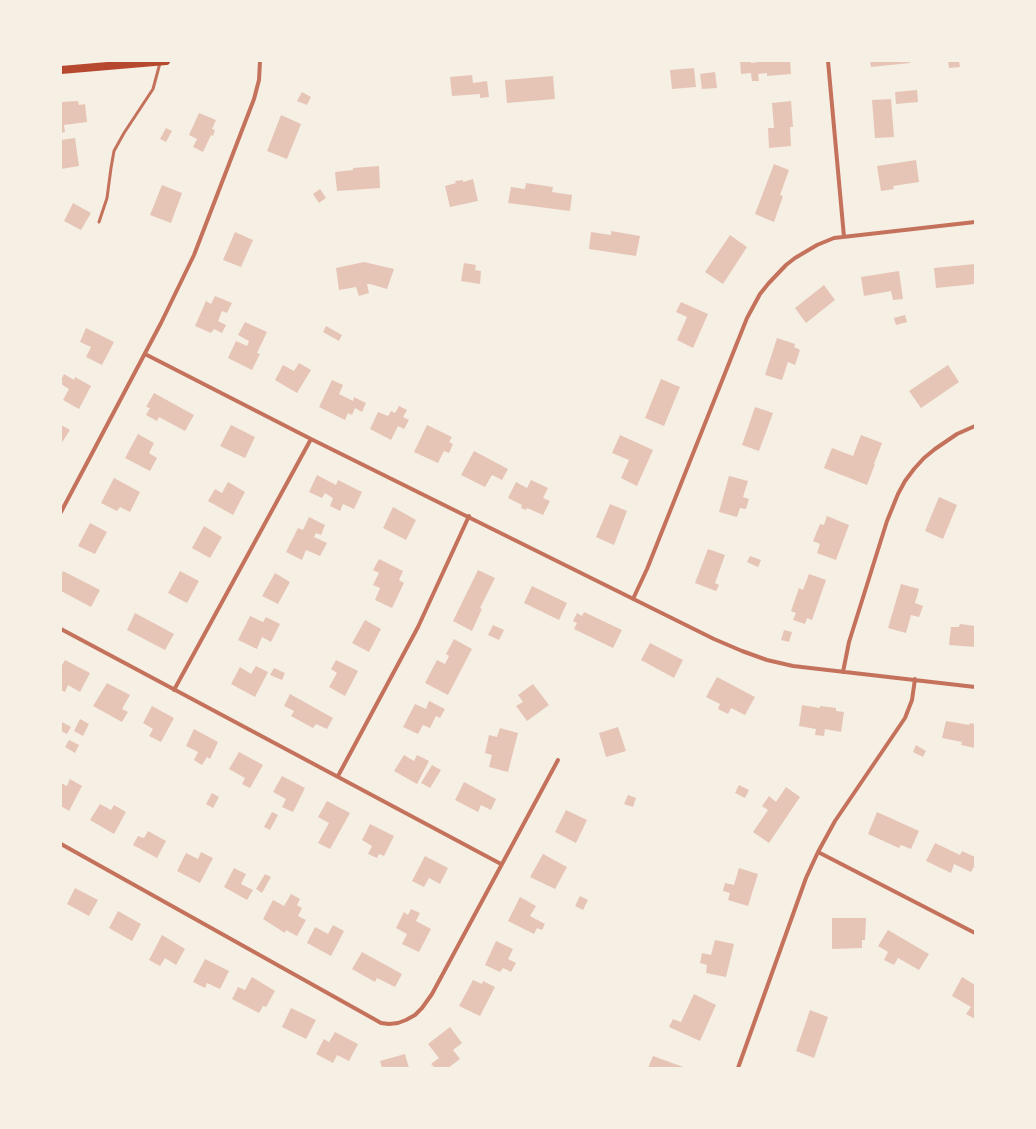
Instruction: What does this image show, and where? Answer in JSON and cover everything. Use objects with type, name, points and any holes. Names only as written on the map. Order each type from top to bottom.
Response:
[{"type":"main road","points":[[61,70],[166,61]]},
{"type":"street","points":[[61,512],[180,285],[200,239],[254,99],[259,80],[260,61]]},
{"type":"street","points":[[828,61],[844,237]]},
{"type":"street","points":[[633,599],[647,569],[741,331],[753,306],[768,284],[786,265],[795,258],[826,241],[844,237],[975,222]]},
{"type":"street","points":[[145,354],[311,439],[469,516],[633,599],[721,642],[754,656],[780,664],[975,687]]},
{"type":"street","points":[[843,672],[847,647],[887,521],[902,488],[914,469],[924,458],[957,434],[975,426]]},
{"type":"street","points":[[174,690],[311,439]]},
{"type":"street","points":[[338,776],[418,627],[469,516]]},
{"type":"street","points":[[61,629],[501,864]]},
{"type":"street","points":[[738,1068],[806,878],[835,821],[905,718],[912,700],[915,680]]},
{"type":"street","points":[[61,844],[381,1023],[398,1023],[414,1015],[427,1002],[558,760]]},
{"type":"street","points":[[818,852],[975,933]]},
{"type":"lane","points":[[98,222],[107,198],[114,152],[124,133],[153,89],[155,61]]},
{"type":"building","points":[[740,61],[751,61],[751,63],[766,61],[790,61],[791,74],[767,76],[767,73],[758,74],[759,81],[752,81],[751,73],[741,74]]},
{"type":"building","points":[[870,61],[910,61],[910,63],[871,67]]},
{"type":"building","points":[[948,61],[959,61],[960,67],[949,68]]},
{"type":"building","points":[[694,68],[696,87],[672,89],[670,70]]},
{"type":"building","points":[[715,72],[717,88],[702,89],[700,74]]},
{"type":"building","points":[[472,75],[473,83],[487,81],[489,97],[480,98],[480,94],[452,96],[450,77]]},
{"type":"building","points":[[553,76],[555,99],[507,103],[505,80]]},
{"type":"building","points":[[917,90],[918,102],[896,104],[895,92]]},
{"type":"building","points":[[302,92],[311,97],[307,105],[297,101]]},
{"type":"building","points":[[891,99],[894,137],[875,138],[872,100]]},
{"type":"building","points":[[78,101],[79,105],[85,104],[87,122],[64,125],[65,132],[61,133],[61,102]]},
{"type":"building","points":[[791,101],[793,127],[790,127],[791,146],[769,148],[768,128],[774,128],[772,103]]},
{"type":"building","points":[[199,113],[216,120],[212,129],[215,130],[213,136],[211,135],[203,152],[193,147],[197,139],[189,135]]},
{"type":"building","points":[[281,115],[301,124],[287,159],[267,151]]},
{"type":"building","points":[[166,128],[172,131],[166,142],[160,139]]},
{"type":"building","points":[[75,138],[79,166],[61,169],[61,140]]},
{"type":"building","points":[[916,160],[919,182],[893,186],[894,189],[881,191],[877,166]]},
{"type":"building","points":[[774,164],[789,170],[780,195],[783,196],[774,222],[755,214]]},
{"type":"building","points":[[379,166],[380,188],[337,191],[335,172],[353,170],[353,168]]},
{"type":"building","points":[[473,179],[478,201],[450,207],[445,186],[456,183],[455,181],[463,180],[463,182]]},
{"type":"building","points":[[526,183],[553,187],[552,192],[572,195],[570,211],[508,203],[511,187],[525,189]]},
{"type":"building","points":[[162,185],[182,193],[171,223],[150,215]]},
{"type":"building","points":[[320,189],[326,198],[319,203],[313,194]]},
{"type":"building","points":[[73,203],[91,213],[81,230],[64,221]]},
{"type":"building","points":[[611,231],[640,236],[636,256],[589,249],[591,232],[611,235]]},
{"type":"building","points":[[235,232],[253,240],[241,267],[223,260]]},
{"type":"building","points":[[730,235],[747,247],[723,284],[705,272]]},
{"type":"building","points":[[364,262],[394,269],[387,289],[367,284],[369,293],[359,296],[356,287],[339,290],[336,268]]},
{"type":"building","points":[[464,263],[476,265],[475,270],[481,271],[480,284],[461,281]]},
{"type":"building","points":[[975,264],[975,284],[936,288],[934,268]]},
{"type":"building","points":[[899,271],[903,299],[893,300],[891,291],[864,296],[861,277]]},
{"type":"building","points":[[824,285],[835,300],[806,323],[795,308]]},
{"type":"building","points":[[215,296],[232,303],[227,313],[222,311],[218,321],[226,325],[222,333],[214,329],[211,333],[195,326],[206,301],[211,304]]},
{"type":"building","points":[[681,302],[708,314],[693,348],[677,340],[687,317],[676,312]]},
{"type":"building","points":[[905,315],[907,322],[896,325],[894,318]]},
{"type":"building","points":[[245,322],[267,332],[257,353],[260,354],[252,370],[228,358],[236,341],[247,346],[249,341],[238,335]]},
{"type":"building","points":[[326,326],[342,335],[339,341],[323,332]]},
{"type":"building","points":[[86,328],[114,342],[102,365],[86,357],[91,347],[80,342]]},
{"type":"building","points":[[777,338],[795,344],[794,347],[800,350],[795,365],[788,362],[782,380],[765,375]]},
{"type":"building","points":[[299,363],[311,370],[297,393],[275,380],[283,365],[294,371]]},
{"type":"building","points":[[948,365],[959,382],[921,408],[909,391]]},
{"type":"building","points":[[64,374],[74,380],[75,377],[91,386],[79,409],[63,400],[69,389],[61,384]]},
{"type":"building","points":[[661,379],[680,387],[664,426],[645,418]]},
{"type":"building","points":[[332,380],[343,385],[339,394],[353,401],[354,397],[366,403],[362,412],[355,408],[352,415],[348,413],[345,420],[319,407]]},
{"type":"building","points":[[154,393],[194,415],[185,431],[159,417],[157,421],[146,415],[150,408],[146,407]]},
{"type":"building","points":[[399,406],[407,410],[403,417],[409,420],[404,429],[398,426],[391,440],[370,429],[378,412],[388,416],[391,411],[395,413]]},
{"type":"building","points":[[755,407],[773,413],[759,451],[742,445]]},
{"type":"building","points":[[61,425],[70,430],[61,444]]},
{"type":"building","points":[[231,425],[255,437],[245,458],[220,446]]},
{"type":"building","points":[[427,425],[452,437],[449,442],[453,444],[449,453],[444,451],[438,463],[414,452]]},
{"type":"building","points":[[138,434],[154,443],[149,453],[157,458],[150,471],[125,458]]},
{"type":"building","points":[[620,435],[653,450],[637,486],[621,478],[629,460],[612,453]]},
{"type":"building","points":[[861,435],[882,443],[867,485],[824,468],[832,448],[853,456]]},
{"type":"building","points":[[474,451],[508,469],[502,480],[492,475],[485,487],[461,475]]},
{"type":"building","points":[[317,475],[336,485],[338,480],[362,492],[354,509],[343,504],[340,511],[330,506],[333,498],[325,493],[322,498],[309,492]]},
{"type":"building","points":[[729,476],[748,481],[743,497],[749,499],[746,509],[740,508],[737,517],[719,512]]},
{"type":"building","points":[[114,478],[140,492],[130,512],[120,507],[117,511],[101,503]]},
{"type":"building","points":[[531,480],[548,488],[543,498],[550,501],[543,515],[527,508],[526,510],[521,508],[522,505],[508,498],[516,482],[527,488]]},
{"type":"building","points":[[228,482],[245,492],[233,515],[208,501],[215,489],[222,493]]},
{"type":"building","points":[[939,497],[957,505],[943,539],[925,531]]},
{"type":"building","points":[[610,504],[627,511],[614,545],[596,537]]},
{"type":"building","points":[[393,507],[416,520],[406,540],[383,528]]},
{"type":"building","points":[[827,516],[849,525],[836,560],[817,553],[820,544],[813,541],[820,524],[824,525]]},
{"type":"building","points":[[309,517],[325,525],[321,535],[316,533],[314,537],[327,543],[320,556],[306,550],[302,560],[286,552],[298,528],[303,530]]},
{"type":"building","points":[[90,523],[107,532],[95,554],[78,546]]},
{"type":"building","points":[[204,526],[222,537],[210,558],[192,548]]},
{"type":"building","points":[[708,549],[725,555],[715,583],[719,585],[716,591],[695,583]]},
{"type":"building","points":[[750,556],[761,560],[758,567],[747,562]]},
{"type":"building","points":[[379,559],[403,571],[399,580],[404,583],[392,608],[375,600],[380,588],[373,585],[379,573],[373,570]]},
{"type":"building","points":[[478,570],[495,578],[480,608],[482,609],[472,631],[453,621]]},
{"type":"building","points":[[63,571],[100,590],[91,607],[61,591],[61,576]]},
{"type":"building","points":[[180,571],[199,581],[187,603],[168,593]]},
{"type":"building","points":[[275,573],[290,582],[278,604],[262,596]]},
{"type":"building","points":[[809,574],[826,580],[812,620],[807,618],[805,624],[793,620],[796,613],[791,611],[799,588],[803,590]]},
{"type":"building","points":[[901,584],[919,589],[915,603],[923,606],[919,617],[911,615],[906,633],[888,628]]},
{"type":"building","points":[[532,586],[567,603],[559,620],[524,603]]},
{"type":"building","points":[[584,612],[622,630],[613,648],[574,629],[577,623],[573,621],[577,613],[582,616]]},
{"type":"building","points":[[135,613],[174,634],[165,650],[127,630]]},
{"type":"building","points":[[250,616],[263,622],[266,617],[280,624],[271,642],[262,637],[257,649],[238,640]]},
{"type":"building","points":[[365,620],[381,629],[369,652],[352,643]]},
{"type":"building","points":[[960,624],[975,626],[975,647],[949,645],[951,627],[959,627]]},
{"type":"building","points":[[493,625],[504,630],[499,640],[488,635]]},
{"type":"building","points":[[784,630],[792,632],[789,642],[781,640]]},
{"type":"building","points":[[454,639],[472,649],[448,695],[425,683],[437,660],[445,664],[449,656],[446,654]]},
{"type":"building","points":[[650,643],[683,660],[674,678],[641,660]]},
{"type":"building","points":[[65,660],[90,673],[80,692],[68,685],[65,692],[61,690],[61,667]]},
{"type":"building","points":[[336,660],[358,671],[345,696],[329,687],[337,673],[331,669]]},
{"type":"building","points":[[256,666],[268,672],[255,697],[231,684],[240,667],[251,674]]},
{"type":"building","points":[[274,668],[285,673],[282,680],[270,675]]},
{"type":"building","points":[[717,677],[755,697],[745,715],[731,708],[728,714],[718,709],[720,704],[706,697]]},
{"type":"building","points":[[107,683],[130,695],[122,709],[128,712],[122,722],[93,706]]},
{"type":"building","points":[[533,684],[549,705],[527,721],[516,706],[523,702],[518,695]]},
{"type":"building","points":[[290,694],[333,718],[327,729],[316,724],[313,728],[291,716],[294,711],[284,706]]},
{"type":"building","points":[[429,701],[445,709],[440,718],[436,716],[430,728],[423,725],[418,734],[403,727],[415,704],[426,709]]},
{"type":"building","points":[[802,705],[820,708],[820,706],[836,708],[836,711],[844,712],[841,732],[825,729],[824,736],[815,735],[816,729],[799,726]]},
{"type":"building","points":[[152,706],[174,718],[161,742],[149,736],[153,729],[143,723]]},
{"type":"building","points":[[80,719],[89,724],[83,736],[74,731]]},
{"type":"building","points":[[946,721],[969,725],[970,723],[975,724],[975,748],[961,745],[962,742],[942,738]]},
{"type":"building","points":[[62,722],[71,727],[67,734],[61,731]]},
{"type":"building","points":[[618,727],[626,751],[606,757],[599,733]]},
{"type":"building","points":[[500,728],[518,733],[508,772],[489,767],[492,755],[485,753],[489,735],[497,737]]},
{"type":"building","points":[[194,729],[218,742],[210,759],[207,757],[202,765],[194,760],[198,752],[186,746]]},
{"type":"building","points":[[69,740],[79,745],[75,753],[65,747]]},
{"type":"building","points":[[916,745],[926,751],[923,757],[913,752]]},
{"type":"building","points":[[239,752],[263,765],[250,788],[242,784],[245,778],[229,769]]},
{"type":"building","points":[[404,755],[414,761],[417,755],[429,761],[417,784],[394,771]]},
{"type":"building","points":[[432,765],[441,770],[430,788],[421,783]]},
{"type":"building","points":[[282,776],[305,788],[293,812],[282,807],[286,799],[273,792]]},
{"type":"building","points":[[70,779],[82,786],[69,811],[61,806],[61,783],[67,786]]},
{"type":"building","points":[[464,782],[496,799],[491,810],[481,805],[478,812],[455,800]]},
{"type":"building","points":[[739,785],[749,790],[745,798],[735,793]]},
{"type":"building","points":[[786,787],[800,797],[769,843],[753,832],[768,810],[762,806],[769,796],[776,802]]},
{"type":"building","points":[[212,793],[219,797],[213,808],[206,804]]},
{"type":"building","points":[[628,795],[636,798],[633,807],[624,804]]},
{"type":"building","points":[[327,801],[350,813],[330,849],[318,843],[329,823],[318,817]]},
{"type":"building","points":[[100,804],[111,810],[114,805],[126,812],[114,834],[90,820]]},
{"type":"building","points":[[566,810],[587,820],[576,843],[555,832]]},
{"type":"building","points":[[272,812],[278,815],[270,830],[264,827]]},
{"type":"building","points":[[877,812],[919,831],[911,849],[901,845],[899,848],[868,834]]},
{"type":"building","points":[[370,824],[394,836],[384,856],[379,854],[377,858],[368,854],[372,846],[362,840]]},
{"type":"building","points":[[148,831],[166,841],[157,858],[133,845],[138,836],[144,838]]},
{"type":"building","points":[[935,843],[960,855],[962,851],[975,857],[975,865],[971,872],[954,864],[951,873],[926,861]]},
{"type":"building","points":[[201,852],[213,858],[200,883],[177,871],[186,853],[198,859]]},
{"type":"building","points":[[543,854],[567,867],[555,889],[530,877]]},
{"type":"building","points":[[425,856],[448,868],[440,884],[429,878],[424,887],[412,881]]},
{"type":"building","points":[[234,868],[246,874],[241,884],[253,890],[247,900],[224,887]]},
{"type":"building","points":[[739,868],[758,874],[748,906],[728,900],[730,893],[723,891],[725,883],[734,885]]},
{"type":"building","points":[[265,874],[271,877],[262,893],[256,889]]},
{"type":"building","points":[[75,888],[98,900],[89,916],[67,904]]},
{"type":"building","points":[[291,894],[300,899],[297,905],[302,908],[298,916],[306,920],[297,936],[286,930],[285,933],[263,919],[273,900],[284,906]]},
{"type":"building","points":[[580,896],[588,900],[583,910],[575,906]]},
{"type":"building","points":[[520,897],[536,906],[530,916],[545,924],[542,930],[537,928],[534,934],[508,921]]},
{"type":"building","points":[[411,909],[420,913],[416,921],[431,929],[419,952],[402,944],[407,934],[396,928],[404,912],[408,915]]},
{"type":"building","points":[[118,911],[141,924],[132,941],[109,928]]},
{"type":"building","points":[[832,918],[866,918],[865,940],[862,940],[862,948],[832,949]]},
{"type":"building","points":[[333,925],[344,931],[331,956],[307,943],[315,927],[328,934]]},
{"type":"building","points":[[888,930],[929,954],[919,970],[898,958],[894,965],[884,960],[888,952],[878,946]]},
{"type":"building","points":[[162,935],[185,949],[176,965],[165,958],[160,966],[149,960]]},
{"type":"building","points":[[715,940],[734,944],[726,977],[706,973],[707,965],[700,963],[702,953],[711,955]]},
{"type":"building","points":[[496,941],[513,949],[508,959],[516,963],[511,972],[503,968],[500,972],[485,965]]},
{"type":"building","points":[[362,952],[402,974],[395,987],[377,978],[375,982],[352,969]]},
{"type":"building","points":[[205,959],[229,971],[220,989],[207,983],[205,988],[193,982]]},
{"type":"building","points":[[252,977],[275,991],[266,1007],[263,1006],[259,1013],[232,999],[238,987],[245,990]]},
{"type":"building","points":[[962,977],[975,985],[975,1019],[966,1014],[971,1007],[952,996]]},
{"type":"building","points":[[473,980],[482,984],[483,981],[495,987],[480,1016],[459,1006]]},
{"type":"building","points":[[694,994],[716,1005],[700,1041],[669,1027],[673,1019],[681,1022]]},
{"type":"building","points":[[291,1008],[316,1020],[306,1039],[282,1027]]},
{"type":"building","points":[[810,1010],[828,1017],[814,1058],[796,1051]]},
{"type":"building","points":[[450,1027],[462,1043],[453,1050],[460,1059],[448,1068],[435,1068],[431,1064],[439,1058],[428,1044]]},
{"type":"building","points":[[335,1032],[358,1044],[349,1061],[337,1055],[333,1063],[316,1054],[324,1039],[329,1042]]},
{"type":"building","points":[[405,1054],[409,1068],[382,1068],[380,1061]]},
{"type":"building","points":[[653,1056],[686,1068],[648,1068]]}]
